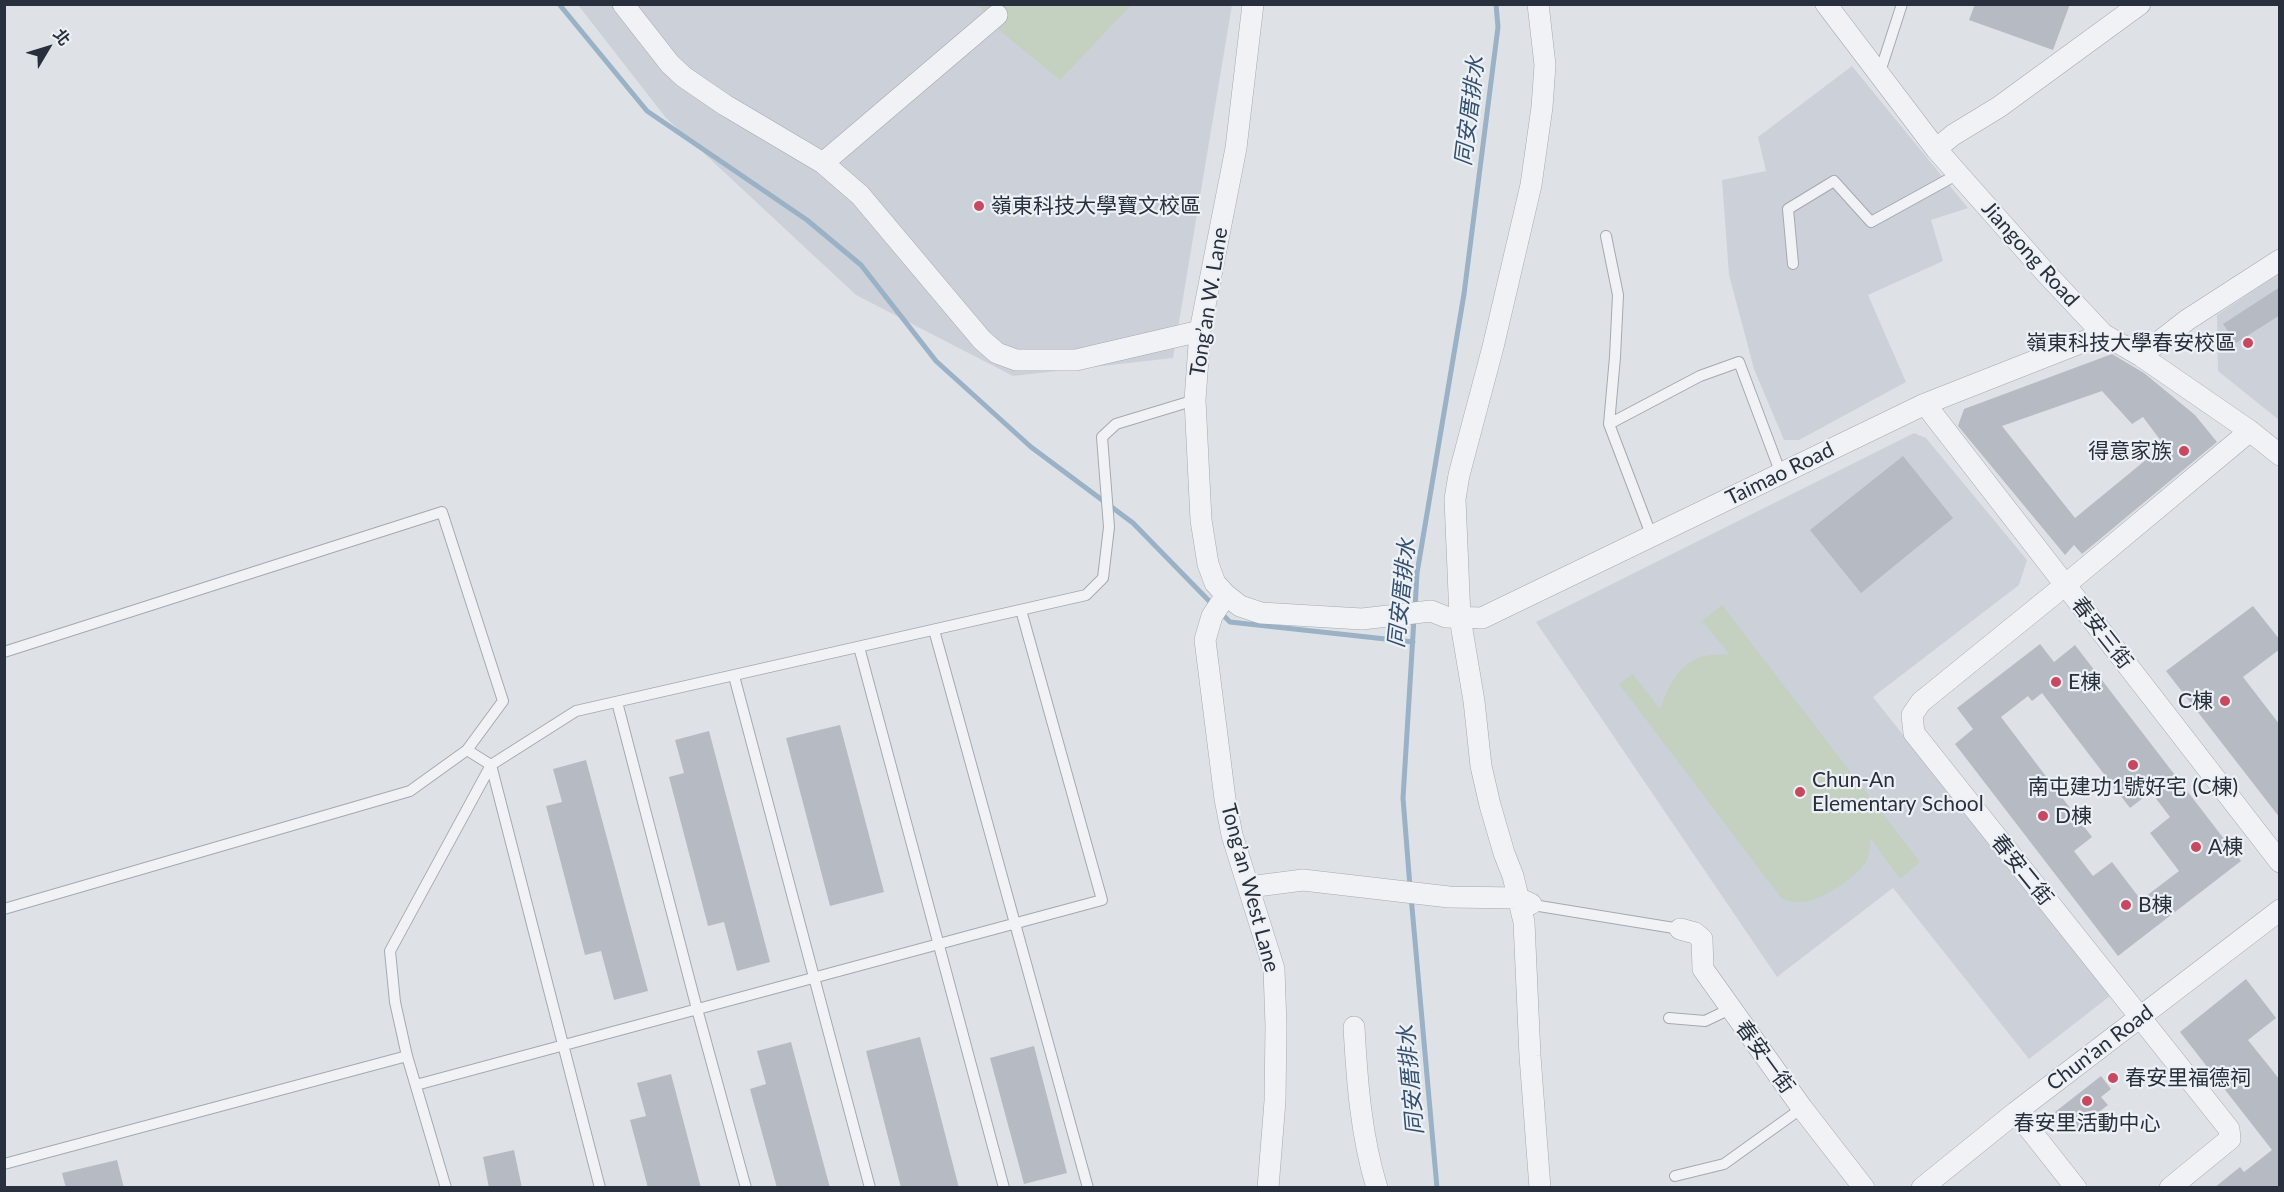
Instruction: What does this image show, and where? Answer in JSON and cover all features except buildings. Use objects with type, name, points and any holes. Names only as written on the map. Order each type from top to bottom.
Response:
[{"type":"street","points":[[623,4],[670,64],[684,77],[725,105],[823,163],[860,195],[982,340],[998,353],[1016,360],[1076,360],[1200,331]]},
{"type":"street","name":"Tong’an W. Lane","points":[[1226,595],[1215,583],[1208,564],[1202,520],[1195,400],[1200,331],[1236,148],[1253,4]]},
{"type":"street","points":[[1538,4],[1545,65],[1542,107],[1531,185],[1493,347],[1458,475],[1455,499],[1460,618],[1474,701],[1481,766],[1495,824],[1526,901],[1524,922],[1540,1188]]},
{"type":"street","name":"Jiangong Road","points":[[1826,4],[1880,72],[1936,149],[2103,334],[2141,356],[2250,431],[2280,455]]},
{"type":"street","points":[[1936,149],[1953,135],[1999,107],[2140,4]]},
{"type":"street","points":[[823,163],[996,15]]},
{"type":"street","points":[[2141,356],[2187,320],[2280,260]]},
{"type":"street","name":"Taimao Road","points":[[1460,618],[1482,618],[1925,404],[2103,334]]},
{"type":"street","name":"春安三街","points":[[1925,404],[2280,862]]},
{"type":"street","name":"春安二街","points":[[2170,1188],[2230,1139],[2229,1129],[1914,734],[1911,715],[1921,702],[2250,431]]},
{"type":"street","points":[[1226,595],[1240,606],[1261,613],[1362,619],[1431,610],[1446,617],[1460,618]]},
{"type":"street","name":"Tong’an West Lane","points":[[1226,595],[1212,616],[1205,640],[1232,835],[1274,969],[1275,1101],[1268,1188]]},
{"type":"street","points":[[1249,887],[1303,880],[1449,897],[1526,901]]},
{"type":"street","name":"Chun’an Road","points":[[1922,1188],[2016,1112],[2280,910]]},
{"type":"street","name":"春安一街","points":[[1680,928],[1695,933],[1702,939],[1703,969],[1802,1108],[1864,1188]]},
{"type":"street","points":[[1354,1027],[1358,1094],[1377,1188]]},
{"type":"street","points":[[2016,1112],[2076,1188]]},
{"type":"lane","points":[[1880,72],[1902,4]]},
{"type":"lane","points":[[1793,264],[1788,209],[1834,181],[1871,222],[1958,174]]},
{"type":"lane","points":[[1606,236],[1618,295],[1609,424],[1652,537]]},
{"type":"lane","points":[[1609,424],[1700,376],[1739,362],[1781,474]]},
{"type":"lane","points":[[446,1188],[407,1056],[395,1002],[390,951],[491,765],[576,711],[1086,595],[1103,578],[1109,527],[1102,437],[1116,424],[1195,400]]},
{"type":"lane","points":[[4,652],[441,512],[503,701],[468,750],[410,791],[4,909]]},
{"type":"lane","points":[[416,1085],[1102,900],[1021,610]]},
{"type":"lane","points":[[934,630],[1088,1188]]},
{"type":"lane","points":[[859,647],[1004,1188]]},
{"type":"lane","points":[[734,676],[870,1188]]},
{"type":"lane","points":[[617,702],[746,1188]]},
{"type":"lane","points":[[468,750],[491,765],[600,1188]]},
{"type":"lane","points":[[1526,901],[1680,928]]},
{"type":"lane","points":[[1669,1018],[1704,1021],[1730,1009]]},
{"type":"lane","points":[[4,1164],[407,1056]]},
{"type":"lane","points":[[1675,1176],[1724,1164],[1802,1108]]},
{"type":"shaded area","name":"嶺東科技大學寶文校區","points":[[578,5],[1232,5],[1173,358],[1013,376],[856,295],[666,118]]},
{"type":"shaded area","points":[[1852,66],[1968,208],[1931,220],[1943,261],[1868,295],[1906,382],[1799,440],[1784,440],[1754,369],[1729,275],[1722,180],[1766,171],[1758,137]]},
{"type":"shaded area","name":"嶺東科技大學春安校區","points":[[2279,273],[2279,420],[2218,371],[2217,315]]},
{"type":"shaded area","name":"Chun-An Elementary School","points":[[1914,433],[1926,438],[2027,560],[2019,585],[1873,697],[2110,996],[2029,1059],[1893,888],[1777,977],[1536,622]]},
{"type":"green space","points":[[978,5],[1131,5],[1060,80],[999,30]]},
{"type":"green space","points":[[1722,605],[1920,862],[1900,879],[1871,839],[1866,862],[1837,888],[1808,901],[1795,902],[1782,899],[1619,684],[1633,674],[1660,709],[1671,684],[1684,667],[1703,657],[1730,655],[1702,621]]},
{"type":"waterway","points":[[559,4],[647,111],[807,220],[861,265],[936,361],[1031,447],[1133,523],[1214,606]]},
{"type":"waterway","name":"同安厝排水","points":[[1415,609],[1417,573],[1464,294],[1498,27],[1496,4]]},
{"type":"waterway","points":[[1221,613],[1230,622],[1413,642]]},
{"type":"waterway","name":"同安厝排水","points":[[1410,887],[1403,798],[1414,618]]},
{"type":"waterway","name":"同安厝排水","points":[[1411,896],[1437,1188]]},
{"type":"place","name":"嶺東科技大學寶文校區","points":[[979,206]]},
{"type":"place","name":"嶺東科技大學春安校區","points":[[2248,343]]},
{"type":"place","name":"得意家族","points":[[2184,451]]},
{"type":"place","name":"E棟","points":[[2056,682]]},
{"type":"place","name":"C棟","points":[[2225,701]]},
{"type":"place","name":"南屯建功1號好宅 (C棟)","points":[[2133,765]]},
{"type":"place","name":"Chun-An Elementary School","points":[[1800,792]]},
{"type":"place","name":"D棟","points":[[2043,816]]},
{"type":"place","name":"A棟","points":[[2196,847]]},
{"type":"place","name":"B棟","points":[[2126,905]]},
{"type":"place","name":"春安里福德祠","points":[[2113,1078]]},
{"type":"place","name":"春安里活動中心","points":[[2087,1101]]}]
